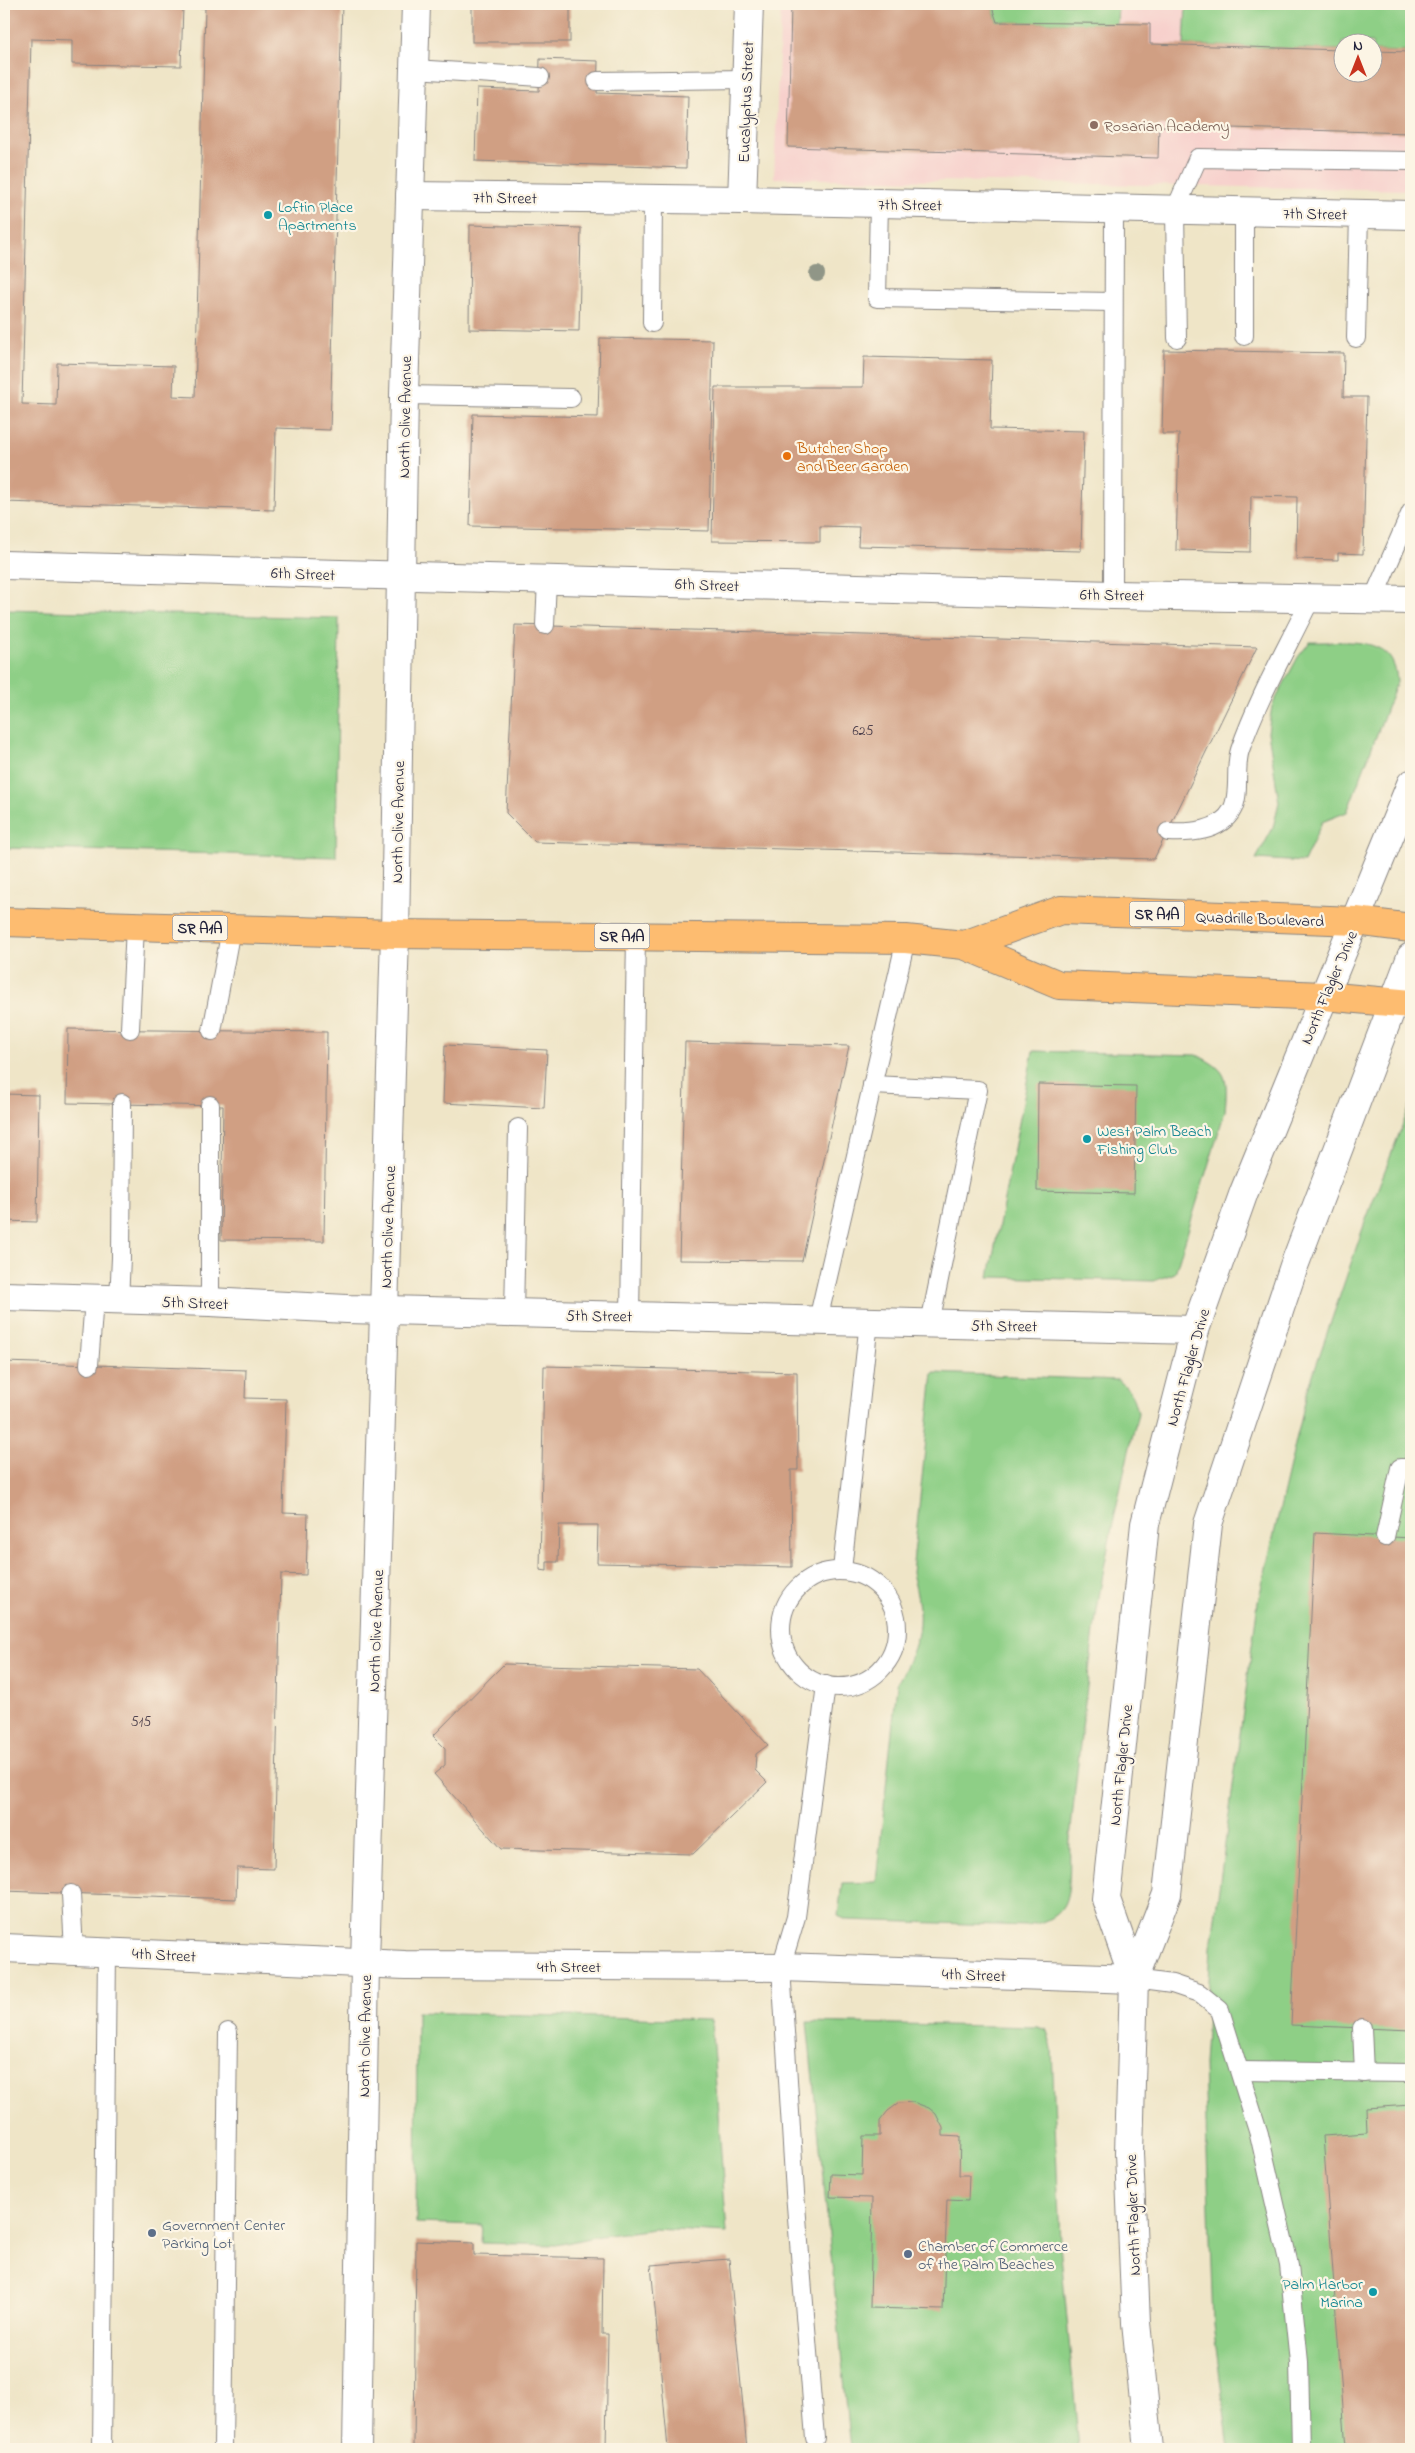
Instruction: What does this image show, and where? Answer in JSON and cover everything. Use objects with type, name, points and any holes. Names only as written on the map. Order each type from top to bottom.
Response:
[{"type":"main road","name":"Quadrille Boulevard","points":[[964,945],[1061,910],[1356,921],[1411,928]]},
{"type":"main road","name":"SR A1A","points":[[4,922],[396,934],[906,939],[964,945],[1059,985],[1324,996],[1403,1003]]},
{"type":"street","name":"North Olive Avenue","points":[[356,2449],[365,1964],[396,934],[404,396],[416,4]]},
{"type":"street","name":"Eucalyptus Street","points":[[742,200],[749,4]]},
{"type":"street","name":"7th Street","points":[[410,196],[742,200],[1411,215]]},
{"type":"street","name":"6th Street","points":[[4,565],[1113,595],[1411,600]]},
{"type":"street","name":"North Flagler Drive","points":[[1134,1979],[1106,1899],[1145,1524],[1195,1330],[1244,1192],[1411,784]]},
{"type":"street","name":"North Flagler Drive","points":[[1149,2449],[1136,2323],[1129,2153],[1134,1979],[1166,1894],[1208,1524],[1294,1266],[1403,1003],[1411,957]]},
{"type":"street","name":"5th Street","points":[[4,1296],[210,1302],[384,1310],[1195,1330]]},
{"type":"street","name":"4th Street","points":[[4,1948],[107,1951],[365,1964],[781,1967],[1134,1979]]},
{"type":"lane","points":[[414,69],[540,77]]},
{"type":"lane","points":[[597,81],[746,79]]},
{"type":"lane","points":[[1177,338],[1176,210],[1198,158],[1411,161]]},
{"type":"lane","points":[[652,323],[653,199]]},
{"type":"lane","points":[[879,204],[878,298],[1113,302]]},
{"type":"lane","points":[[1113,595],[1114,208]]},
{"type":"lane","points":[[1244,211],[1244,336]]},
{"type":"lane","points":[[1356,338],[1359,214]]},
{"type":"lane","points":[[404,396],[571,398]]},
{"type":"lane","points":[[1373,599],[1411,512]]},
{"type":"lane","points":[[545,625],[547,580]]},
{"type":"lane","points":[[1168,832],[1192,833],[1216,826],[1232,809],[1237,785],[1237,760],[1245,735],[1311,598]]},
{"type":"lane","points":[[130,1029],[135,926]]},
{"type":"lane","points":[[212,1031],[231,929]]},
{"type":"lane","points":[[630,1316],[636,936]]},
{"type":"lane","points":[[818,1320],[906,939]]},
{"type":"lane","points":[[872,1085],[978,1090],[930,1323]]},
{"type":"lane","points":[[89,1365],[106,1299],[122,1104]]},
{"type":"lane","points":[[210,1105],[210,1302]]},
{"type":"lane","points":[[514,1313],[518,1128]]},
{"type":"lane","points":[[842,1570],[869,1321]]},
{"type":"lane","points":[[1385,1537],[1400,1468],[1411,1468]]},
{"type":"lane","points":[[842,1570],[863,1575],[880,1587],[893,1604],[898,1625],[895,1647],[884,1666],[868,1679],[847,1686],[826,1685],[804,1675],[788,1657],[781,1633],[784,1609],[797,1588],[817,1574],[842,1570]]},
{"type":"lane","points":[[815,2438],[795,2193],[781,1967],[796,1917],[826,1685]]},
{"type":"lane","points":[[71,1894],[74,1951]]},
{"type":"lane","points":[[102,2449],[107,1951]]},
{"type":"lane","points":[[1134,1979],[1172,1984],[1198,1993],[1220,2010],[1259,2134],[1289,2265],[1298,2362],[1301,2449]]},
{"type":"lane","points":[[1362,2028],[1364,2073]]},
{"type":"lane","points":[[223,2449],[228,2032]]},
{"type":"lane","points":[[1240,2071],[1411,2073]]},
{"type":"shaded area","name":"Rosarian Academy","points":[[781,4],[1411,4],[1411,190],[774,178]]},
{"type":"green space","points":[[991,4],[1118,4],[1117,24],[997,22]]},
{"type":"green space","points":[[1186,4],[1411,4],[1411,52],[1382,51],[1382,32],[1332,32],[1332,50],[1184,45]]},
{"type":"green space","points":[[4,610],[339,618],[336,857],[4,848]]},
{"type":"green space","points":[[1310,642],[1353,642],[1378,648],[1388,655],[1394,666],[1397,682],[1347,812],[1322,822],[1304,862],[1256,859],[1273,828],[1279,802],[1268,732],[1272,706],[1298,657]]},
{"type":"green space","points":[[1033,1051],[1197,1055],[1215,1066],[1224,1076],[1226,1082],[1225,1111],[1175,1273],[1154,1281],[989,1277]]},
{"type":"green space","points":[[1411,1103],[1411,2449],[1229,2449],[1213,2324],[1204,2065],[1211,1947],[1258,1602],[1308,1389],[1365,1222]]},
{"type":"green space","points":[[933,1373],[1118,1380],[1132,1394],[1138,1413],[1099,1594],[1072,1816],[1068,1892],[1063,1906],[1056,1914],[1042,1922],[1027,1926],[847,1920],[838,1916],[842,1883],[876,1882],[897,1684],[911,1655],[918,1630],[919,1605],[912,1573]]},
{"type":"green space","points":[[417,2012],[711,2020],[727,2233],[654,2229],[600,2236],[556,2245],[481,2243],[482,2225],[416,2223]]},
{"type":"green space","points":[[807,2022],[1037,2027],[1047,2030],[1052,2049],[1060,2243],[1079,2449],[839,2449],[851,2448]]},
{"type":"building","name":"Loftin Place Apartments","points":[[4,4],[342,4],[330,430],[276,428],[274,510],[4,502]],"holes":[[[183,7],[205,8],[195,397],[173,396],[174,366],[57,363],[56,405],[22,404],[31,39],[72,40],[72,64],[181,66]]]},
{"type":"building","points":[[472,4],[570,4],[570,42],[472,42]]},
{"type":"building","name":"Rosarian Academy","points":[[791,4],[991,4],[997,22],[1150,24],[1150,44],[1332,50],[1332,82],[1382,82],[1382,51],[1411,52],[1411,133],[1159,126],[1158,158],[788,147]]},
{"type":"building","points":[[540,59],[598,61],[597,93],[688,96],[686,168],[475,161],[477,89],[539,91]]},
{"type":"building","points":[[470,225],[581,228],[579,331],[469,329]]},
{"type":"building","points":[[600,338],[713,340],[709,531],[470,526],[473,414],[598,417]]},
{"type":"building","points":[[1164,350],[1344,353],[1343,397],[1367,397],[1363,554],[1338,553],[1338,560],[1296,559],[1297,497],[1251,496],[1250,552],[1176,550],[1179,434],[1162,434]]},
{"type":"building","points":[[864,357],[992,360],[990,429],[1084,431],[1081,551],[858,546],[859,527],[820,526],[820,542],[712,541],[715,387],[863,387]]},
{"type":"building","points":[[515,625],[1257,647],[1154,859],[535,842],[506,813]]},
{"type":"building","points":[[68,1029],[327,1032],[324,1241],[221,1240],[223,1106],[67,1103]]},
{"type":"building","points":[[685,1042],[849,1046],[802,1261],[679,1260]]},
{"type":"building","points":[[445,1045],[547,1050],[544,1108],[443,1103]]},
{"type":"building","name":"West Palm Beach Fishing Club","points":[[1038,1084],[1136,1086],[1134,1193],[1037,1191]]},
{"type":"building","points":[[4,1094],[39,1095],[37,1222],[4,1221]]},
{"type":"building","points":[[4,1362],[246,1370],[245,1398],[286,1399],[283,1513],[308,1514],[306,1575],[281,1574],[274,1869],[237,1868],[236,1899],[4,1891]]},
{"type":"building","points":[[544,1366],[797,1372],[798,1470],[791,1470],[792,1567],[597,1563],[598,1525],[559,1525],[558,1562],[547,1562],[547,1571],[540,1570]]},
{"type":"building","points":[[1315,1533],[1411,1538],[1411,2030],[1291,2025]]},
{"type":"building","points":[[504,1664],[697,1669],[768,1745],[756,1754],[755,1770],[767,1782],[693,1854],[501,1849],[434,1774],[445,1765],[445,1748],[433,1736]]},
{"type":"building","name":"Chamber of Commerce of the Palm Beaches","points":[[913,2102],[929,2108],[936,2114],[943,2128],[943,2136],[960,2137],[959,2175],[969,2175],[968,2201],[947,2200],[943,2310],[870,2308],[872,2198],[830,2197],[831,2174],[862,2175],[863,2136],[880,2136],[880,2121],[888,2111],[899,2103]]},
{"type":"building","name":"Palm Harbor Marina","points":[[1411,2105],[1411,2449],[1346,2449],[1323,2136],[1367,2133],[1366,2108]]},
{"type":"building","points":[[416,2241],[474,2243],[474,2255],[603,2258],[602,2334],[608,2334],[606,2449],[414,2449]]},
{"type":"building","points":[[729,2259],[747,2449],[668,2449],[651,2265]]},
{"type":"place","name":"Rosarian Academy","points":[[1094,125]]},
{"type":"place","name":"Loftin Place Apartments","points":[[268,215]]},
{"type":"place","name":"Butcher Shop and Beer Garden","points":[[787,456]]},
{"type":"place","name":"West Palm Beach Fishing Club","points":[[1087,1139]]},
{"type":"place","name":"Government Center Parking Lot","points":[[152,2233]]},
{"type":"place","name":"Chamber of Commerce of the Palm Beaches","points":[[908,2254]]},
{"type":"place","name":"Palm Harbor Marina","points":[[1373,2292]]}]
